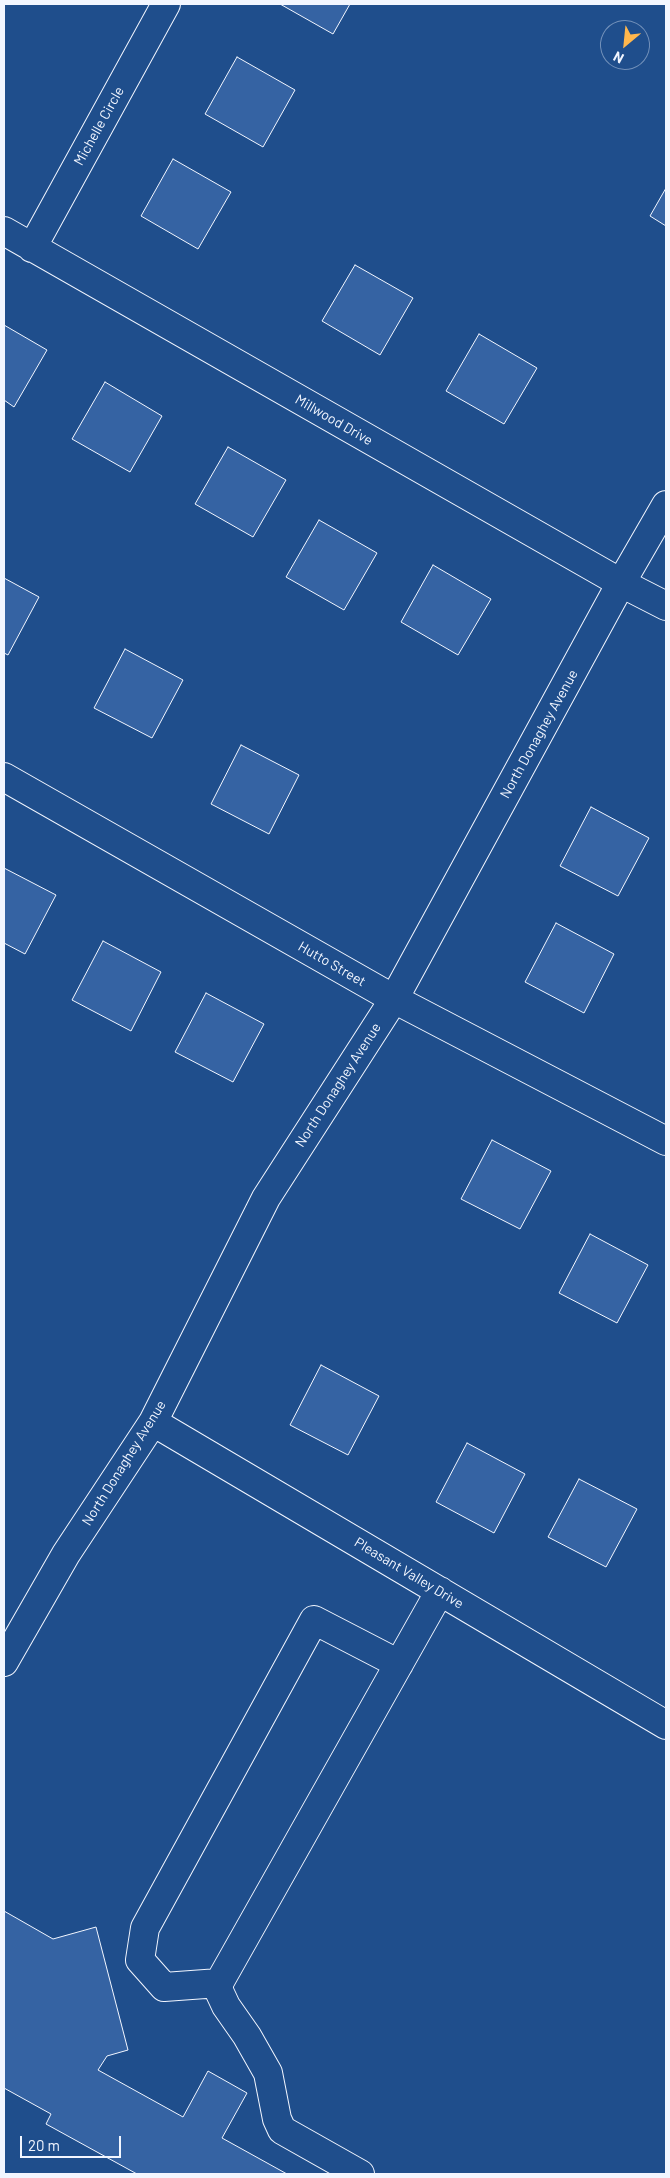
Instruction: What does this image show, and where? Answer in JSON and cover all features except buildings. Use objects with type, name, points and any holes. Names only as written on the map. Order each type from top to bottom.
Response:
[{"type":"street","name":"Michelle Circle","points":[[32,248],[166,4]]},
{"type":"street","name":"Millwood Drive","points":[[4,232],[621,583],[666,606]]},
{"type":"street","name":"North Donaghey Avenue","points":[[4,1662],[66,1554],[152,1422],[266,1198],[394,999],[621,583],[666,505]]},
{"type":"street","name":"Hutto Street","points":[[4,777],[394,999],[666,1142]]},
{"type":"street","name":"Pleasant Valley Drive","points":[[152,1422],[666,1725]]},
{"type":"street","points":[[360,2174],[282,2130],[276,2119],[268,2073],[247,2036],[226,2006],[219,1991],[219,1983],[440,1591]]},
{"type":"street","points":[[219,1983],[164,1988],[140,1960],[145,1928],[314,1620],[399,1664]]}]
